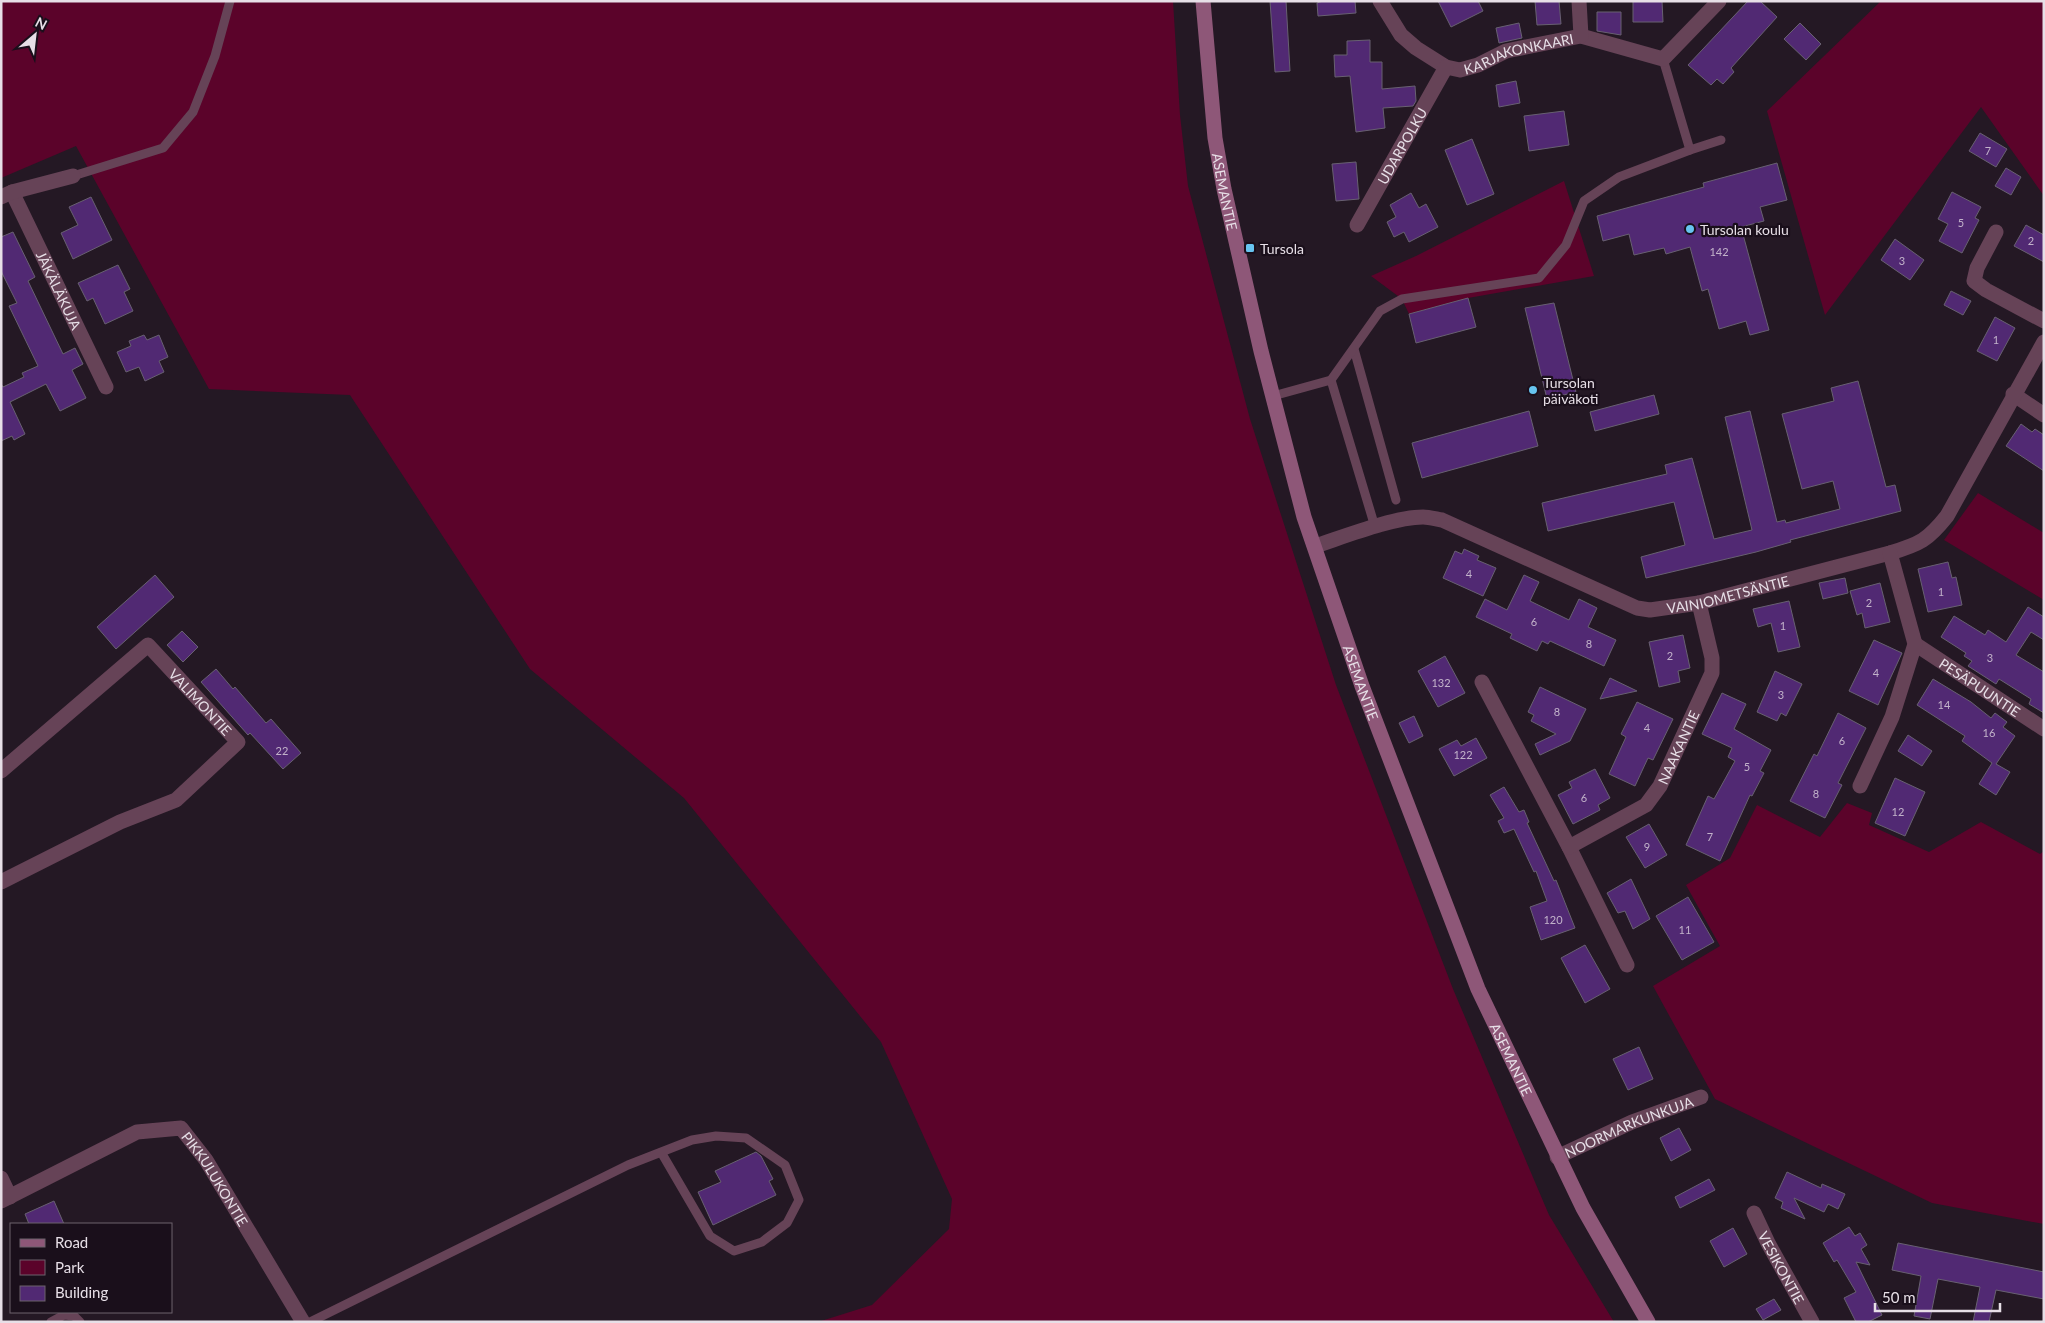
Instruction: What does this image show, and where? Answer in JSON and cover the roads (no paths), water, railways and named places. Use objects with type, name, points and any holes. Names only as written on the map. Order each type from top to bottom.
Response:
[{"type":"main road","name":"ASEMANTIE","points":[[1203,1],[1215,138],[1224,189],[1304,517],[1362,686],[1472,972],[1557,1157],[1583,1208],[1648,1322]]},
{"type":"street","name":"KARJAKONKAARI","points":[[1380,1],[1401,35],[1431,59],[1446,67],[1460,70],[1506,51],[1581,36],[1663,59]]},
{"type":"street","points":[[1579,1],[1581,36]]},
{"type":"street","points":[[1663,59],[1719,1]]},
{"type":"street","name":"UDARPOLKU","points":[[1357,225],[1446,67]]},
{"type":"street","points":[[6,194],[72,176]]},
{"type":"street","name":"JÄKÄLÄKUJA","points":[[6,194],[106,387]]},
{"type":"street","points":[[1996,232],[1977,268],[1974,281],[1986,290],[2044,321]]},
{"type":"street","name":"VAINIOMETSÄNTIE","points":[[1315,546],[1375,527],[1423,517],[1442,520],[1636,608],[1650,610],[1699,603],[1916,546],[1933,533],[1947,516],[2013,394],[2044,342]]},
{"type":"street","points":[[2013,394],[2044,415]]},
{"type":"street","points":[[1860,786],[1892,717],[1916,644],[1890,553]]},
{"type":"street","name":"NAAKANTIE","points":[[1569,847],[1646,805],[1660,786],[1712,673],[1712,658],[1699,603]]},
{"type":"street","name":"PESÄPUUNTIE","points":[[1916,644],[2044,729]]},
{"type":"street","name":"VALIMONTIE","points":[[1,771],[148,645],[238,742],[176,800],[120,822],[1,882]]},
{"type":"street","points":[[1482,682],[1569,847],[1627,965]]},
{"type":"street","name":"NOORMARKUNKUJA","points":[[1557,1157],[1632,1122],[1701,1097]]},
{"type":"street","name":"PIKKULUKONTIE","points":[[6,1199],[137,1132],[181,1128],[206,1160],[303,1322]]},
{"type":"street","points":[[1,1178],[6,1199]]},
{"type":"street","name":"VESIKONTIE","points":[[1754,1212],[1768,1243],[1812,1322]]},
{"type":"lane","points":[[72,176],[163,148],[193,112],[215,56],[230,1]]},
{"type":"lane","points":[[1663,59],[1690,150]]},
{"type":"lane","points":[[1273,396],[1331,380],[1380,311],[1402,299],[1539,278],[1566,245],[1584,201],[1619,177],[1721,140]]},
{"type":"lane","points":[[1354,349],[1396,500]]},
{"type":"lane","points":[[1331,380],[1375,527]]},
{"type":"lane","points":[[310,1322],[628,1165],[661,1152],[692,1140],[716,1136],[746,1138],[785,1165],[799,1200],[787,1223],[762,1242],[734,1252],[710,1236],[661,1152]]},
{"type":"lane","points":[[51,1322],[64,1315],[74,1316],[80,1322]]},
{"type":"place","name":"Tursolan koulu","points":[[1690,229]]},
{"type":"place","name":"Tursola","points":[[1250,248]]},
{"type":"place","name":"Tursolan päiväkoti","points":[[1533,390]]}]
